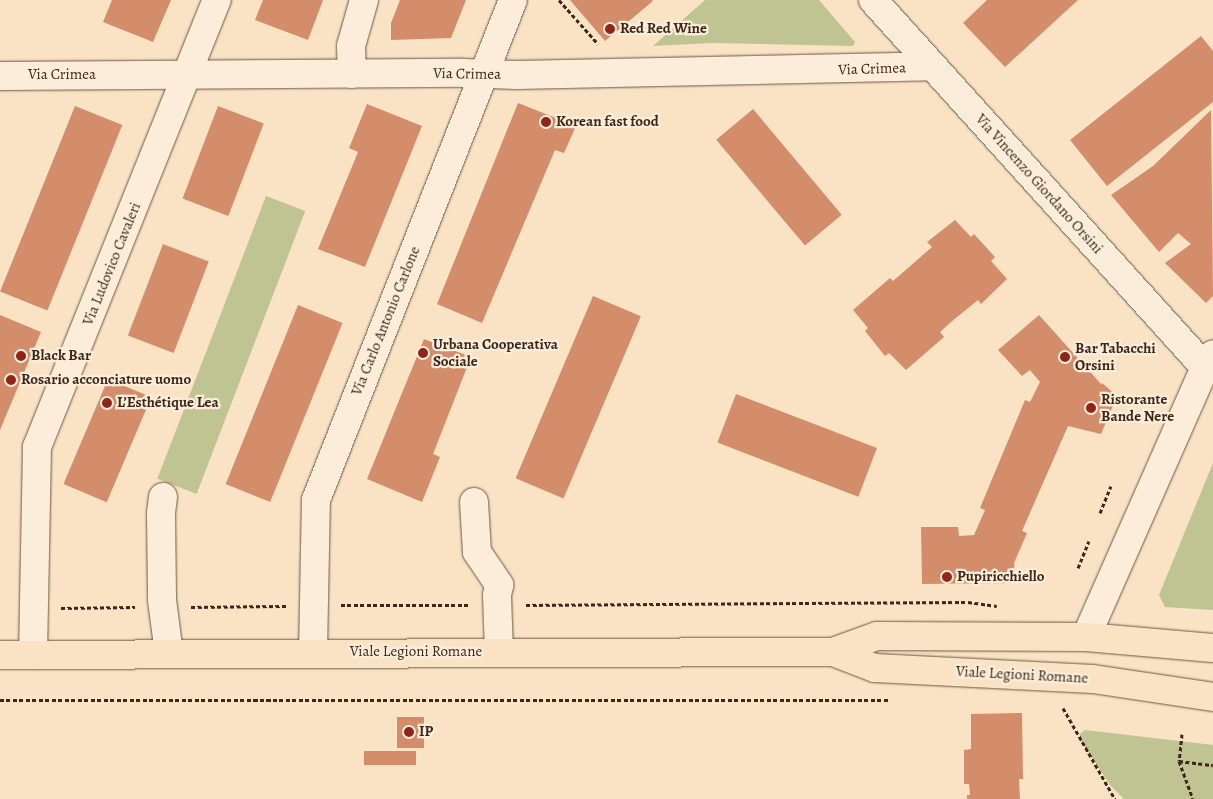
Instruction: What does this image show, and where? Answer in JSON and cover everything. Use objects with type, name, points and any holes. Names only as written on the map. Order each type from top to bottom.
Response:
[{"type":"main road","name":"Viale Legioni Romane","points":[[0,655],[833,652],[877,636],[1086,637],[1213,648]]},
{"type":"main road","name":"Viale Legioni Romane","points":[[833,652],[876,668],[1093,678],[1207,698]]},
{"type":"street","name":"Via Ludovico Cavaleri","points":[[33,655],[37,448],[189,74],[217,0]]},
{"type":"street","points":[[352,74],[351,46],[364,0]]},
{"type":"street","name":"Via Carlo Antonio Carlone","points":[[313,653],[316,500],[513,0]]},
{"type":"street","name":"Via Vincenzo Giordano Orsini","points":[[873,0],[1209,361]]},
{"type":"street","name":"Via Crimea","points":[[0,76],[484,73],[518,75],[856,70],[933,66]]},
{"type":"street","points":[[1086,637],[1209,361]]},
{"type":"street","points":[[163,497],[161,514],[162,600],[169,654]]},
{"type":"street","points":[[474,502],[477,552],[499,585],[497,595],[499,652]]},
{"type":"path","points":[[559,0],[602,48]]},
{"type":"path","points":[[1100,513],[1111,486]]},
{"type":"path","points":[[1078,568],[1089,541]]},
{"type":"path","points":[[338,606],[968,602],[1004,607]]},
{"type":"path","points":[[0,700],[896,700]]},
{"type":"path","points":[[1069,704],[1061,706],[1115,799]]},
{"type":"path","points":[[1182,734],[1180,761],[1193,799]]},
{"type":"path","points":[[1180,761],[1213,765]]},
{"type":"green space","points":[[705,0],[819,0],[855,42],[853,46],[712,43],[653,46]]},
{"type":"green space","points":[[266,196],[305,211],[197,494],[157,479]]},
{"type":"green space","points":[[1213,463],[1213,610],[1165,607],[1159,595]]},
{"type":"green space","points":[[1085,730],[1213,745],[1213,799],[1124,799],[1111,786],[1079,739],[1080,734]]},
{"type":"building","points":[[112,0],[171,0],[153,42],[103,22]]},
{"type":"building","points":[[263,0],[323,0],[308,40],[255,20]]},
{"type":"building","points":[[400,0],[466,0],[451,38],[391,40],[391,23]]},
{"type":"building","points":[[570,0],[652,0],[653,1],[605,41]]},
{"type":"building","points":[[987,0],[1078,0],[1005,67],[963,23]]},
{"type":"building","points":[[1201,36],[1213,51],[1213,102],[1107,186],[1070,140]]},
{"type":"building","points":[[518,103],[576,126],[564,153],[555,150],[482,323],[437,304]]},
{"type":"building","points":[[367,104],[422,126],[365,267],[318,249],[358,152],[349,148]]},
{"type":"building","points":[[75,106],[122,125],[47,311],[0,291]]},
{"type":"building","points":[[218,106],[264,124],[228,216],[183,198]]},
{"type":"building","points":[[753,109],[842,215],[805,246],[716,140]]},
{"type":"building","points":[[1211,110],[1213,296],[1206,303],[1165,263],[1191,244],[1178,233],[1159,252],[1111,195],[1153,166]]},
{"type":"building","points":[[955,220],[971,237],[974,234],[995,257],[991,261],[1007,279],[981,304],[978,300],[951,322],[940,332],[944,337],[906,370],[889,353],[885,356],[865,331],[868,328],[853,310],[890,278],[893,281],[932,247],[927,242]]},
{"type":"building","points":[[163,244],[209,262],[174,353],[128,335]]},
{"type":"building","points":[[593,296],[641,316],[564,499],[516,478]]},
{"type":"building","points":[[298,305],[343,323],[270,502],[226,484]]},
{"type":"building","points":[[0,315],[41,332],[0,430]]},
{"type":"building","points":[[1039,315],[1101,384],[1117,396],[1101,434],[1068,426],[1022,531],[1027,533],[1014,563],[1016,583],[922,584],[921,527],[958,527],[959,536],[974,535],[985,510],[980,508],[1025,400],[1030,402],[1040,382],[1030,370],[1022,376],[998,350]]},
{"type":"building","points":[[424,339],[471,357],[433,454],[440,457],[422,502],[367,479]]},
{"type":"building","points":[[108,379],[151,397],[107,502],[63,484]]},
{"type":"building","points":[[736,394],[877,448],[858,497],[717,443]]},
{"type":"building","points":[[1022,713],[1023,779],[1019,779],[1020,799],[967,799],[967,795],[970,795],[969,784],[964,784],[964,750],[971,749],[971,714]]},
{"type":"building","points":[[397,717],[424,717],[424,748],[397,748]]},
{"type":"building","points":[[364,751],[416,751],[416,765],[364,765]]},
{"type":"place","name":"Red Red Wine","points":[[610,29]]},
{"type":"place","name":"Korean fast food","points":[[546,122]]},
{"type":"place","name":"Urbana Cooperativa Sociale","points":[[423,353]]},
{"type":"place","name":"Black Bar","points":[[21,356]]},
{"type":"place","name":"Bar Tabacchi Orsini","points":[[1065,357]]},
{"type":"place","name":"Rosario acconciature uomo","points":[[11,380]]},
{"type":"place","name":"L’Esthétique Lea","points":[[107,403]]},
{"type":"place","name":"Ristorante Bande Nere","points":[[1091,408]]},
{"type":"place","name":"Pupiricchiello","points":[[947,577]]},
{"type":"place","name":"IP","points":[[409,732]]}]
